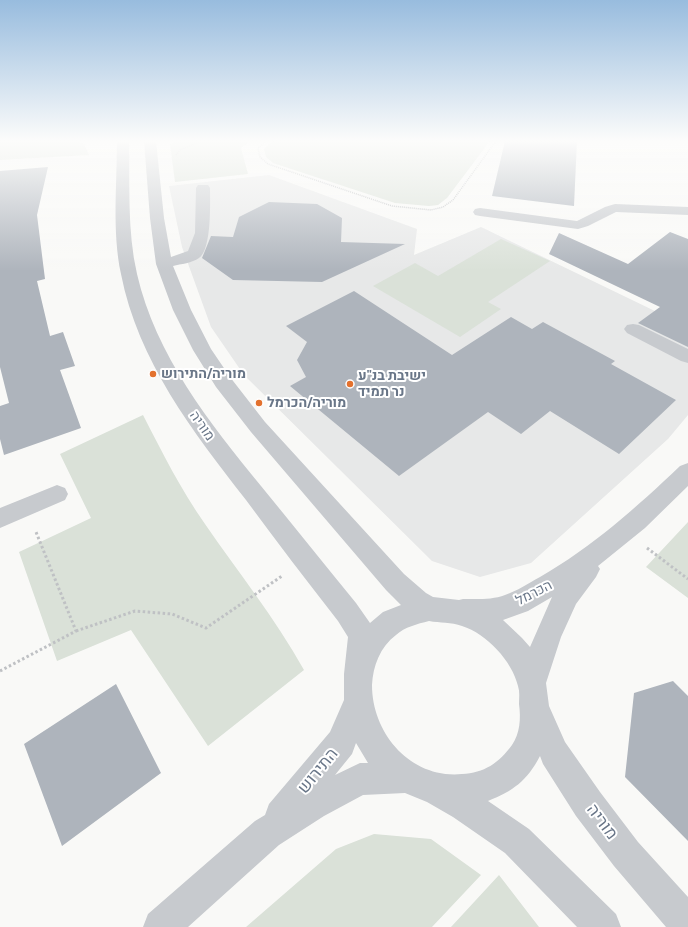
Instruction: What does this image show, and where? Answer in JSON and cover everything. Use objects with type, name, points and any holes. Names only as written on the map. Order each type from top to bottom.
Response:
[{"type":"street","name":"מוריה","points":[[124,184],[124,222],[127,261],[136,299],[151,341],[182,398],[216,447],[347,612],[362,635],[358,689]]},
{"type":"street","points":[[154,184],[164,264],[173,291],[191,330],[223,382],[258,427],[395,582],[417,602],[442,610]]},
{"type":"street","points":[[164,264],[195,254],[202,233],[203,188]]},
{"type":"street","points":[[480,212],[578,225],[587,222],[604,211],[615,208],[688,211]]},
{"type":"street","points":[[633,329],[688,357]]},
{"type":"street","name":"הכרמל","points":[[358,689],[367,649],[382,628],[404,615],[442,610],[495,610],[523,601],[566,576],[605,548],[651,509],[688,472]]},
{"type":"street","points":[[0,518],[57,494]]},
{"type":"street","name":"הכרמל","points":[[419,782],[457,792],[482,788],[502,778],[518,764],[529,746],[536,715],[534,696],[557,611],[574,583],[605,548]]},
{"type":"street","name":"מוריה","points":[[442,610],[478,619],[500,634],[518,655],[554,753],[588,804],[626,854],[688,924]]},
{"type":"street","points":[[358,689],[366,733],[385,760],[419,782],[465,805],[517,841],[603,927]]},
{"type":"street","name":"התירוש","points":[[267,833],[341,743],[358,689]]},
{"type":"street","name":"התירוש","points":[[160,927],[267,833],[312,804],[360,779],[419,782]]},
{"type":"path","points":[[197,184],[203,188]]},
{"type":"path","points":[[328,184],[392,206],[430,210],[443,207],[453,200],[464,184]]},
{"type":"path","points":[[26,508],[76,631]]},
{"type":"path","points":[[625,531],[688,579]]},
{"type":"path","points":[[0,671],[76,631],[135,612],[172,614],[206,628],[305,559]]},
{"type":"shaded area","name":"ישיבת בנ\"ע נר תמיד","points":[[185,184],[294,184],[417,229],[414,255],[481,227],[688,327],[688,415],[668,439],[531,563],[480,577],[432,561],[244,375],[211,327],[182,247],[169,186]]},
{"type":"shaded area","points":[[338,184],[457,184],[447,198],[438,205],[429,206],[395,203]]},
{"type":"shaded area","points":[[501,239],[550,261],[488,302],[501,309],[460,337],[373,286],[415,263],[438,276]]},
{"type":"shaded area","points":[[143,415],[188,498],[269,614],[304,670],[208,746],[131,630],[57,661],[19,552],[91,518],[60,454]]},
{"type":"shaded area","points":[[688,522],[688,598],[646,567]]},
{"type":"shaded area","points":[[374,834],[431,839],[481,875],[432,927],[246,927],[336,849]]},
{"type":"shaded area","points":[[499,875],[539,927],[451,927]]},
{"type":"building","points":[[0,184],[44,184],[37,215],[45,279],[37,281],[50,336],[63,332],[75,366],[60,370],[81,428],[4,455],[0,439],[0,406],[9,403],[0,367]]},
{"type":"building","points":[[495,184],[575,184],[574,206],[492,196]]},
{"type":"building","points":[[269,202],[317,204],[342,218],[341,242],[405,244],[322,282],[233,280],[202,258],[211,236],[233,237],[239,217]]},
{"type":"building","points":[[670,232],[688,239],[688,347],[638,323],[660,307],[549,254],[559,233],[628,264]]},
{"type":"building","points":[[354,291],[452,355],[511,317],[532,329],[543,322],[615,361],[611,364],[676,400],[619,454],[550,411],[521,434],[488,412],[399,476],[290,386],[306,377],[297,360],[307,342],[286,326]]},
{"type":"building","points":[[673,681],[688,696],[688,841],[625,777],[634,693]]},
{"type":"building","points":[[116,684],[161,773],[62,846],[24,744]]},
{"type":"place","name":"מוריה/התירוש","points":[[153,374]]},
{"type":"place","name":"ישיבת בנ\"ע נר תמיד","points":[[350,384]]},
{"type":"place","name":"מוריה/הכרמל","points":[[259,403]]}]
